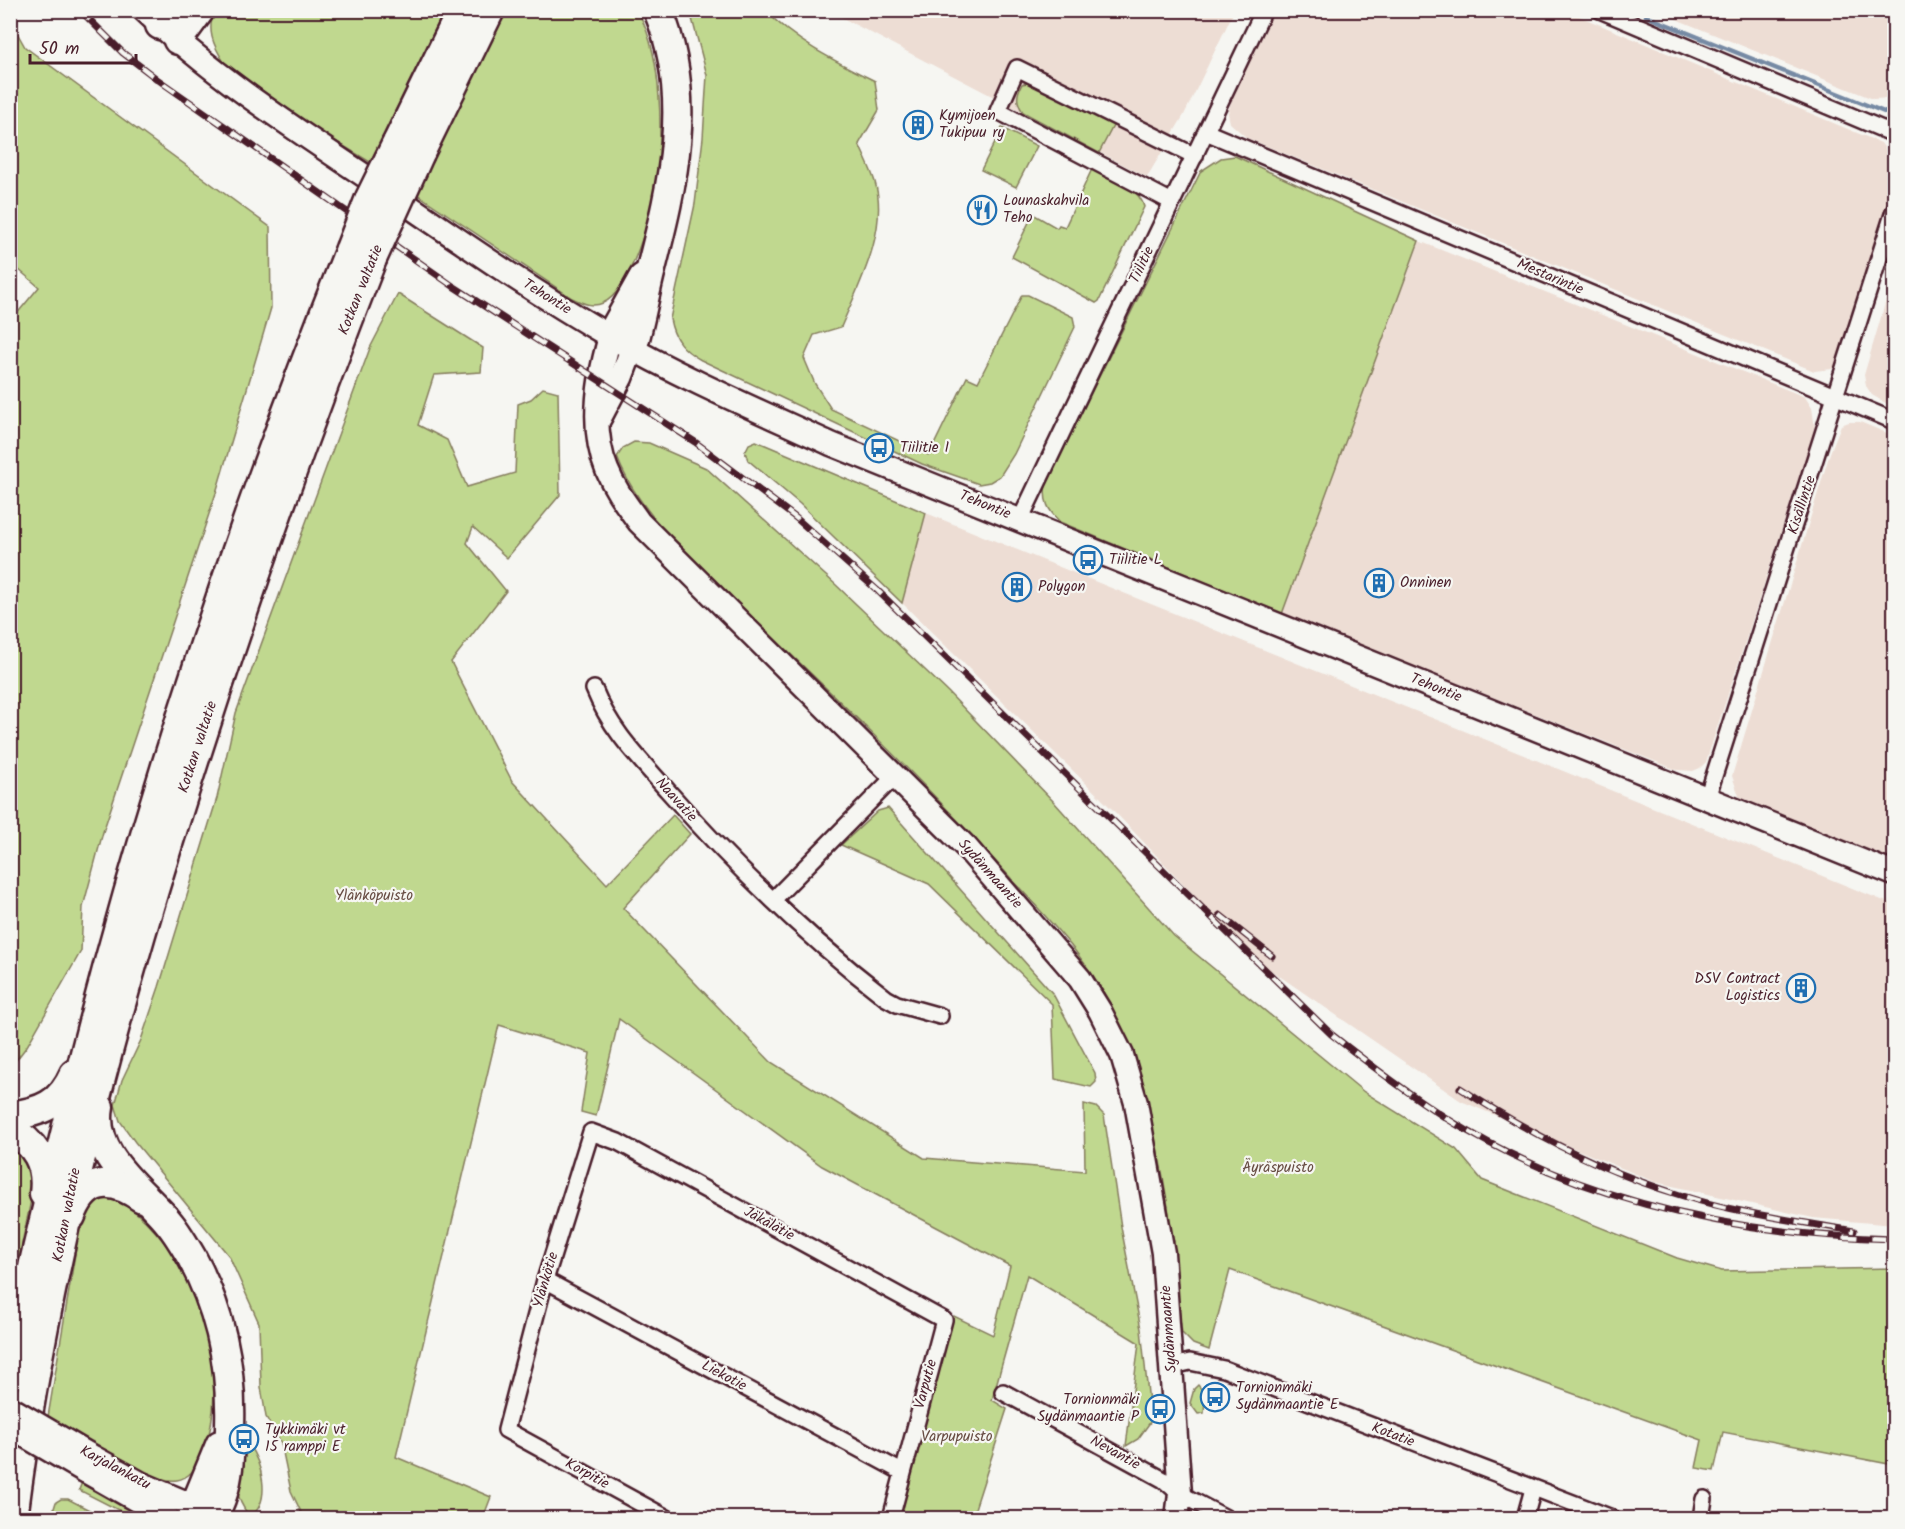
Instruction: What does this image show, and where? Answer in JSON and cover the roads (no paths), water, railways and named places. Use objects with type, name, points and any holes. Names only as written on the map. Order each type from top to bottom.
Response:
[{"type":"highway","points":[[164,22],[200,10]]},
{"type":"highway","name":"Kotkan valtatie","points":[[408,148],[462,10]]},
{"type":"highway","name":"Kotkan valtatie","points":[[10,1374],[87,1123],[139,936],[229,649],[361,254],[370,198],[408,148],[490,10]]},
{"type":"highway","points":[[621,343],[656,249],[671,190],[678,109],[673,61],[658,10]]},
{"type":"highway","name":"Kotkan valtatie","points":[[14,1518],[50,1239],[85,1047],[127,894],[208,632],[267,462],[361,254]]},
{"type":"highway","points":[[112,1034],[98,1111],[100,1135],[112,1160],[186,1247],[210,1296],[224,1343],[228,1378],[222,1437],[206,1515]]},
{"type":"highway","points":[[10,1116],[34,1113],[54,1104],[69,1085],[85,1047]]},
{"type":"highway","points":[[10,1129],[31,1144],[43,1164],[50,1239]]},
{"type":"highway","points":[[50,1239],[79,1197],[104,1183],[122,1186],[153,1206]]},
{"type":"street","name":"Tiilitie","points":[[1020,520],[1264,10]]},
{"type":"street","points":[[1600,10],[1894,134]]},
{"type":"street","name":"Tehontie","points":[[164,22],[232,83],[312,140],[510,274],[621,343],[674,372],[831,444],[1894,874]]},
{"type":"street","points":[[1172,202],[998,111],[1017,68],[1194,156]]},
{"type":"street","name":"Mestarintie","points":[[1206,132],[1836,399],[1894,421]]},
{"type":"street","name":"Kisällintie","points":[[1707,798],[1836,399],[1894,211]]},
{"type":"street","name":"Sydänmaantie","points":[[621,343],[621,378],[599,421],[606,469],[617,491],[639,522],[896,775],[974,856],[1080,979],[1100,1011],[1122,1055],[1136,1103],[1163,1253],[1173,1366],[1180,1494],[1177,1518]]},
{"type":"street","name":"Naavatie","points":[[594,689],[606,717],[630,748],[695,822],[773,900],[849,970],[886,998],[897,1004],[940,1016]]},
{"type":"street","points":[[773,900],[896,775]]},
{"type":"street","name":"Ylänkötie","points":[[506,1430],[545,1280],[591,1132]]},
{"type":"street","name":"Jäkälätie","points":[[591,1132],[618,1142],[944,1320]]},
{"type":"street","name":"Liekotie","points":[[545,1280],[902,1472]]},
{"type":"street","name":"Varputie","points":[[891,1518],[944,1320]]},
{"type":"street","name":"Kotatie","points":[[1173,1366],[1190,1362],[1224,1369],[1612,1518]]},
{"type":"street","name":"Nevantie","points":[[1003,1392],[1164,1480],[1180,1494],[1226,1518]]},
{"type":"street","name":"Karjalankatu","points":[[10,1408],[168,1518]]},
{"type":"street","name":"Karjalankatu","points":[[10,1427],[89,1464],[142,1484],[206,1515]]},
{"type":"street","name":"Korpitie","points":[[506,1430],[667,1518]]},
{"type":"street","points":[[1525,1518],[1533,1489]]},
{"type":"street","points":[[1701,1518],[1704,1499]]},
{"type":"waterway","points":[[1646,16],[1889,114],[1894,112]]},
{"type":"railway","points":[[80,10],[123,53],[157,79],[453,286],[695,442],[796,518],[877,590],[1331,1034],[1431,1108],[1497,1147],[1551,1172],[1606,1192],[1662,1208],[1719,1221],[1777,1230],[1894,1239]]},
{"type":"railway","points":[[1220,915],[1272,956]]},
{"type":"railway","points":[[1460,1088],[1566,1149],[1651,1185],[1723,1207],[1854,1231]]},
{"type":"place","name":"Kymijoen Tukipuu ry","points":[[918,125]]},
{"type":"place","name":"Lounaskahvila Teho","points":[[982,210]]},
{"type":"place","name":"Tiilitie I","points":[[879,448]]},
{"type":"place","name":"Tiilitie L","points":[[1088,560]]},
{"type":"place","name":"Onninen","points":[[1379,583]]},
{"type":"place","name":"Polygon","points":[[1017,587]]},
{"type":"place","name":"DSV Contract Logistics","points":[[1801,988]]},
{"type":"place","name":"Tornionmäki Sydänmaantie E","points":[[1215,1397]]},
{"type":"place","name":"Tornionmäki Sydänmaantie P","points":[[1160,1409]]},
{"type":"place","name":"Tykkimäki vt 15 ramppi E","points":[[244,1439]]},
{"type":"park label","name":"Ylänköpuisto","points":[[374,896]]},
{"type":"park label","name":"Äyräspuisto","points":[[1278,1168]]},
{"type":"park label","name":"Varpupuisto","points":[[957,1437]]}]
